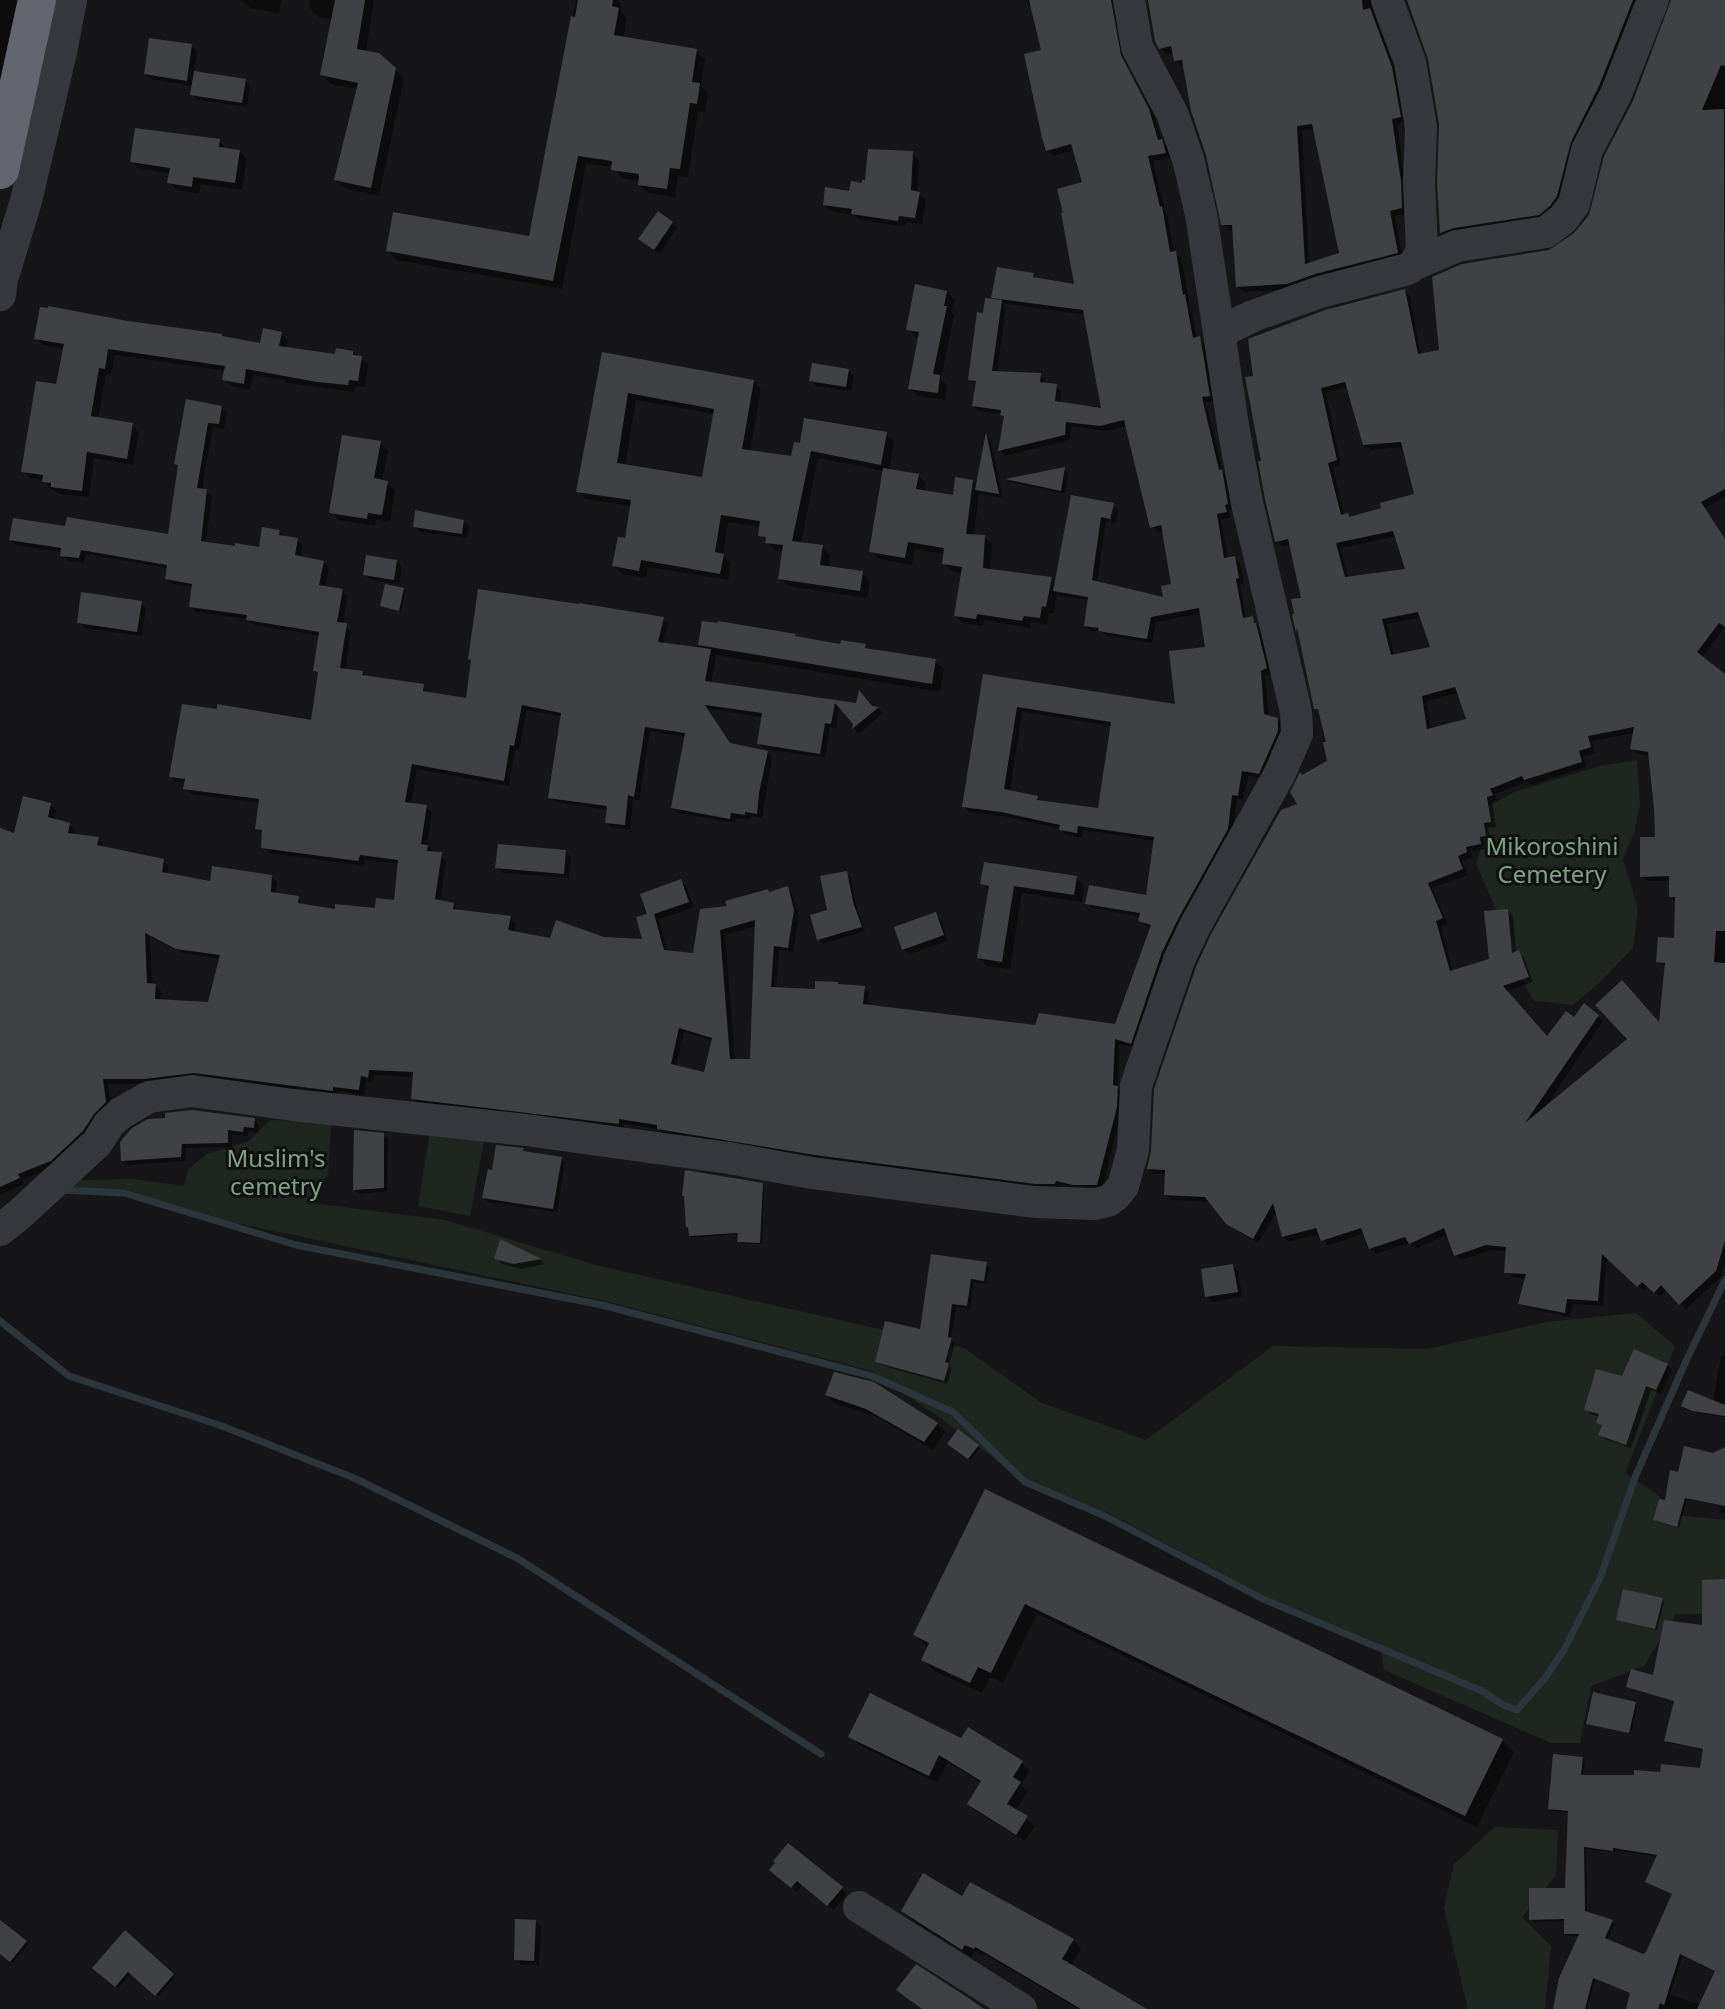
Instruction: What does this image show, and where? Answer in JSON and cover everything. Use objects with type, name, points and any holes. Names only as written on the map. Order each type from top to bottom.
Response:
[{"type":"highway","points":[[0,170],[37,0]]},
{"type":"street","points":[[0,295],[2,279],[26,201],[71,0]]},
{"type":"street","points":[[0,1230],[97,1143],[109,1124],[121,1113],[149,1097],[192,1091],[293,1105],[526,1130],[729,1158],[812,1173],[1034,1202],[1095,1204],[1108,1201],[1116,1195],[1123,1186],[1133,1150],[1136,1086],[1179,960],[1279,775],[1297,734],[1296,712],[1242,477],[1201,214],[1188,159],[1172,113],[1138,47],[1129,0]]},
{"type":"street","points":[[1387,0],[1410,62],[1421,127],[1419,183],[1422,250],[1415,264]]},
{"type":"street","points":[[1220,332],[1253,316],[1320,292],[1408,269],[1457,246],[1546,232],[1563,219],[1574,204],[1587,150],[1616,93],[1653,0]]},
{"type":"street","points":[[859,1907],[1021,2009]]},
{"type":"green space","name":"Mikoroshini Cemetery","points":[[1637,760],[1640,805],[1634,833],[1623,859],[1638,909],[1633,948],[1573,1005],[1534,1001],[1505,951],[1495,907],[1476,864],[1484,839],[1489,806],[1514,792],[1604,765]]},
{"type":"green space","name":"Muslim's cemetry","points":[[270,1120],[331,1123],[328,1174],[311,1203],[445,1220],[599,1266],[964,1348],[1042,1403],[1146,1440],[1273,1346],[1427,1349],[1547,1322],[1636,1313],[1675,1346],[1625,1473],[1654,1492],[1678,1515],[1725,1520],[1725,1614],[1676,1614],[1644,1666],[1591,1686],[1580,1743],[1551,1743],[1384,1670],[1380,1644],[1266,1597],[1107,1512],[1025,1482],[946,1422],[872,1371],[605,1301],[208,1217],[126,1190],[44,1187],[50,1181],[132,1179],[184,1186],[188,1169],[207,1154],[249,1141]]},
{"type":"green space","points":[[430,1130],[485,1135],[470,1216],[418,1206]]},
{"type":"green space","points":[[1495,1827],[1558,1830],[1556,1875],[1522,1917],[1551,1946],[1545,2009],[1468,2009],[1444,1908],[1454,1864]]},
{"type":"building","points":[[335,0],[365,0],[357,49],[379,53],[396,68],[371,188],[334,180],[358,83],[320,75]]},
{"type":"building","points":[[578,0],[613,0],[612,6],[619,8],[614,35],[697,49],[692,82],[700,83],[697,104],[690,103],[680,169],[670,168],[667,189],[638,185],[639,174],[611,170],[612,161],[578,156],[553,281],[386,251],[393,212],[529,236],[571,16],[575,17]]},
{"type":"building","points":[[1029,0],[1111,0],[1121,55],[1149,109],[1158,140],[1162,139],[1166,153],[1148,156],[1160,207],[1162,206],[1170,252],[1176,251],[1193,338],[1200,336],[1210,396],[1202,397],[1219,470],[1222,469],[1228,504],[1225,505],[1227,512],[1217,514],[1224,558],[1235,556],[1243,618],[1253,616],[1256,623],[1267,668],[1261,671],[1264,714],[1278,718],[1278,731],[1259,774],[1242,771],[1238,796],[1232,795],[1228,829],[1162,952],[1131,1044],[1115,1039],[1113,1085],[1118,1086],[1117,1107],[1097,1185],[1073,1185],[1056,1181],[1055,1184],[1035,1184],[815,1155],[657,1129],[657,1125],[619,1119],[619,1124],[411,1099],[413,1072],[369,1070],[368,1078],[361,1076],[359,1090],[333,1087],[333,1091],[194,1073],[144,1079],[103,1079],[106,1102],[83,1131],[51,1161],[18,1174],[20,1178],[0,1187],[0,828],[14,833],[23,796],[51,803],[48,817],[70,823],[68,833],[99,837],[97,845],[164,859],[162,872],[210,881],[212,866],[272,875],[271,892],[299,896],[298,903],[335,909],[335,904],[375,908],[376,898],[394,900],[398,860],[360,855],[358,861],[261,848],[262,830],[255,829],[259,799],[183,789],[185,779],[169,777],[182,704],[217,709],[217,704],[311,720],[318,672],[313,671],[319,632],[246,620],[247,615],[189,607],[192,584],[165,579],[167,565],[81,550],[79,558],[60,556],[61,548],[9,540],[13,518],[65,526],[67,517],[168,534],[178,465],[174,464],[186,399],[222,406],[219,424],[208,423],[197,488],[207,489],[201,541],[259,547],[262,527],[280,530],[279,535],[298,538],[295,555],[324,561],[319,585],[343,589],[337,622],[347,623],[340,668],[363,671],[362,675],[424,684],[423,691],[466,698],[471,660],[468,659],[478,589],[664,617],[658,642],[711,649],[705,681],[856,703],[859,690],[872,706],[879,707],[852,729],[853,724],[835,703],[831,724],[825,723],[820,754],[757,744],[762,713],[705,705],[730,743],[768,751],[757,814],[731,813],[730,819],[671,808],[685,733],[645,727],[634,797],[628,795],[625,825],[605,823],[607,806],[548,798],[561,713],[522,705],[514,746],[510,745],[504,781],[412,764],[405,802],[427,805],[421,844],[428,845],[427,851],[442,852],[435,899],[454,903],[453,909],[511,916],[508,930],[550,938],[556,920],[604,937],[642,939],[636,917],[647,914],[640,894],[681,879],[689,902],[654,914],[664,950],[693,953],[700,909],[727,906],[725,901],[788,886],[794,910],[788,948],[774,946],[771,987],[815,989],[815,981],[838,982],[865,986],[863,1004],[1035,1025],[1039,1013],[1115,1024],[1151,925],[1138,921],[1140,913],[1085,904],[1089,885],[1146,895],[1154,837],[1078,826],[1077,833],[1059,830],[1060,825],[1001,812],[962,807],[983,674],[1175,704],[1169,651],[1205,647],[1199,608],[1151,617],[1147,639],[1084,626],[1088,597],[1053,591],[1071,495],[1114,503],[1110,519],[1101,517],[1092,580],[1163,597],[1161,586],[1171,584],[1161,525],[1150,528],[1124,420],[1100,426],[1066,422],[1065,435],[998,451],[1004,416],[1000,415],[1001,410],[972,406],[976,381],[968,380],[977,312],[983,313],[985,298],[1002,300],[992,371],[1041,373],[1040,382],[1057,384],[1055,401],[1101,408],[1083,310],[991,298],[997,267],[1034,273],[1033,277],[1074,284],[1057,189],[1082,182],[1071,144],[1046,151],[1024,54],[1041,50]],"holes":[[[1017,707],[1111,722],[1098,808],[1037,800],[1038,796],[1004,789]],[[755,920],[750,1059],[730,1059],[720,930]],[[145,933],[176,949],[220,955],[208,1002],[155,999],[156,984],[147,983]],[[679,1028],[712,1038],[704,1072],[671,1064]]]},
{"type":"building","points":[[1148,0],[1362,0],[1363,10],[1370,8],[1392,67],[1401,117],[1392,119],[1401,181],[1402,208],[1390,211],[1398,253],[1287,284],[1236,287],[1232,225],[1221,225],[1206,155],[1191,111],[1182,60],[1174,61],[1171,46],[1159,49],[1155,41]],"holes":[[[1312,124],[1339,253],[1305,264],[1297,126]]]},
{"type":"building","points":[[1407,0],[1633,0],[1599,86],[1571,142],[1557,196],[1539,215],[1454,228],[1440,233],[1437,183],[1439,124],[1428,59]]},
{"type":"building","points":[[1671,0],[1725,0],[1725,66],[1721,65],[1702,110],[1724,109],[1725,489],[1701,502],[1725,539],[1725,627],[1719,623],[1697,652],[1725,674],[1725,931],[1716,931],[1714,962],[1725,963],[1725,1241],[1716,1271],[1679,1305],[1661,1285],[1654,1293],[1642,1282],[1637,1287],[1602,1254],[1598,1301],[1567,1299],[1565,1313],[1518,1304],[1526,1274],[1504,1273],[1506,1247],[1486,1245],[1454,1256],[1444,1228],[1409,1244],[1405,1237],[1369,1249],[1361,1228],[1321,1241],[1316,1228],[1282,1237],[1273,1203],[1253,1239],[1226,1224],[1205,1197],[1164,1195],[1165,1170],[1147,1169],[1151,1151],[1154,1089],[1196,967],[1211,934],[1281,810],[1297,804],[1290,792],[1300,772],[1302,775],[1327,761],[1323,742],[1326,742],[1318,709],[1314,709],[1292,614],[1291,599],[1301,598],[1288,539],[1275,542],[1265,499],[1258,461],[1261,461],[1245,377],[1253,376],[1248,339],[1325,310],[1405,289],[1418,354],[1439,350],[1432,277],[1462,264],[1549,250],[1574,233],[1589,215],[1604,156],[1633,101]],"holes":[[[1345,382],[1363,445],[1401,442],[1414,494],[1380,503],[1381,508],[1349,517],[1348,513],[1341,515],[1328,463],[1337,460],[1321,388]],[[1393,531],[1405,569],[1345,577],[1336,543]],[[1418,612],[1430,647],[1391,655],[1382,619]],[[1455,687],[1466,719],[1427,729],[1422,696]],[[1634,727],[1630,749],[1648,752],[1655,837],[1640,837],[1640,877],[1669,876],[1669,897],[1675,897],[1674,938],[1658,937],[1656,962],[1665,963],[1659,1022],[1622,980],[1595,1005],[1627,1039],[1525,1123],[1599,1015],[1584,1003],[1574,1017],[1566,1011],[1547,1036],[1503,986],[1529,977],[1519,950],[1512,953],[1508,909],[1484,911],[1489,959],[1450,971],[1436,921],[1443,918],[1428,883],[1463,869],[1458,856],[1467,852],[1466,847],[1481,844],[1480,837],[1486,836],[1484,823],[1491,822],[1487,797],[1493,795],[1490,789],[1522,776],[1524,780],[1582,762],[1579,751],[1591,747],[1588,736]]]},
{"type":"building","points":[[149,38],[192,44],[187,81],[144,74]]},
{"type":"building","points":[[194,71],[246,79],[242,103],[190,95]]},
{"type":"building","points":[[135,128],[220,139],[219,147],[240,150],[235,183],[193,177],[192,187],[167,183],[170,168],[130,162]]},
{"type":"building","points":[[868,149],[913,151],[911,190],[920,192],[915,218],[899,216],[898,221],[851,214],[852,209],[823,205],[825,187],[849,191],[851,181],[862,183],[862,180],[865,180]]},
{"type":"building","points":[[658,211],[673,222],[654,250],[638,239]]},
{"type":"building","points":[[915,284],[947,291],[944,306],[947,306],[933,374],[940,375],[938,393],[908,389],[919,332],[906,330]]},
{"type":"building","points":[[48,306],[222,334],[260,343],[263,328],[282,332],[279,346],[335,354],[336,348],[353,351],[353,355],[362,356],[358,381],[349,380],[348,385],[317,382],[246,369],[244,384],[222,380],[225,366],[108,349],[105,369],[99,368],[91,416],[133,423],[127,459],[87,452],[82,491],[51,487],[51,483],[42,482],[43,475],[21,472],[36,381],[56,384],[64,344],[34,339],[40,307]]},
{"type":"building","points":[[602,352],[754,380],[742,449],[791,456],[794,442],[800,443],[804,418],[887,432],[881,465],[811,451],[792,541],[823,545],[820,565],[863,571],[860,591],[778,579],[783,545],[765,543],[766,537],[758,536],[760,521],[721,515],[715,552],[724,554],[720,574],[641,560],[639,571],[612,566],[618,537],[625,538],[631,500],[576,492]],"holes":[[[628,393],[714,409],[702,477],[617,463]]]},
{"type":"building","points":[[812,363],[849,369],[846,387],[809,381]]},
{"type":"building","points":[[986,432],[999,494],[975,490]]},
{"type":"building","points":[[342,435],[381,441],[374,478],[388,481],[382,515],[368,513],[367,519],[329,513]]},
{"type":"building","points":[[1065,467],[1061,491],[1005,479]]},
{"type":"building","points":[[883,468],[919,474],[916,489],[953,495],[955,477],[973,480],[966,534],[985,535],[983,568],[1052,577],[1046,607],[1042,606],[1040,618],[1024,616],[1022,621],[977,614],[976,619],[954,616],[962,567],[942,564],[944,548],[908,542],[905,558],[869,552]]},
{"type":"building","points":[[415,510],[464,520],[462,534],[413,527]]},
{"type":"building","points":[[366,555],[397,560],[394,580],[363,575]]},
{"type":"building","points":[[385,584],[404,588],[399,611],[380,606]]},
{"type":"building","points":[[81,592],[142,601],[137,632],[77,623]]},
{"type":"building","points":[[702,621],[718,621],[796,634],[795,636],[840,644],[841,640],[866,644],[865,648],[936,659],[932,684],[698,645]]},
{"type":"building","points":[[498,844],[566,850],[564,874],[495,868]]},
{"type":"building","points":[[984,862],[1077,876],[1074,895],[1014,886],[1002,962],[977,958],[989,886],[980,884]]},
{"type":"building","points":[[847,871],[853,902],[862,927],[817,940],[810,915],[827,910],[820,876]]},
{"type":"building","points":[[936,912],[944,935],[902,950],[894,927]]},
{"type":"building","points":[[192,1110],[255,1118],[254,1128],[244,1127],[243,1132],[228,1130],[228,1143],[182,1144],[181,1157],[121,1161],[120,1142],[132,1128],[148,1119],[165,1118],[165,1113]]},
{"type":"building","points":[[354,1130],[384,1133],[384,1188],[353,1190]]},
{"type":"building","points":[[496,1145],[562,1157],[553,1209],[482,1198],[488,1169],[492,1170]]},
{"type":"building","points":[[685,1170],[763,1183],[760,1243],[737,1242],[738,1233],[689,1236],[682,1196]]},
{"type":"building","points":[[500,1239],[542,1259],[514,1264],[494,1259]]},
{"type":"building","points":[[931,1254],[987,1262],[984,1281],[971,1279],[967,1306],[952,1304],[948,1337],[952,1338],[945,1362],[949,1363],[944,1381],[875,1362],[885,1321],[920,1329]]},
{"type":"building","points":[[1233,1264],[1238,1292],[1205,1297],[1201,1269]]},
{"type":"building","points":[[1634,1349],[1668,1364],[1656,1390],[1646,1386],[1626,1445],[1598,1435],[1602,1425],[1596,1423],[1599,1414],[1584,1410],[1596,1369],[1622,1376]]},
{"type":"building","points":[[834,1372],[874,1382],[938,1423],[924,1442],[866,1409],[825,1395]]},
{"type":"building","points":[[1688,1390],[1725,1405],[1725,1416],[1692,1411],[1681,1406]]},
{"type":"building","points":[[958,1429],[979,1445],[968,1459],[947,1444]]},
{"type":"building","points":[[1684,1446],[1713,1453],[1725,1447],[1725,1506],[1685,1498],[1677,1527],[1653,1520],[1659,1499],[1665,1500],[1670,1470],[1678,1472]]},
{"type":"building","points":[[985,1489],[1503,1739],[1465,1816],[1025,1604],[991,1673],[978,1667],[970,1683],[921,1660],[929,1643],[913,1635]]},
{"type":"building","points":[[1725,1579],[1725,2009],[1697,2009],[1715,1971],[1680,1954],[1664,2005],[1660,2003],[1658,2009],[1626,2009],[1630,1993],[1593,1978],[1585,2009],[1553,2009],[1559,1978],[1579,1934],[1564,1934],[1564,1919],[1529,1920],[1529,1888],[1565,1888],[1568,1811],[1548,1809],[1553,1754],[1583,1757],[1581,1775],[1634,1775],[1634,1770],[1660,1772],[1661,1764],[1700,1768],[1703,1749],[1664,1741],[1674,1701],[1626,1687],[1631,1669],[1653,1675],[1664,1620],[1702,1625],[1702,1580]],"holes":[[[1584,1847],[1613,1851],[1613,1848],[1657,1855],[1645,1882],[1672,1894],[1643,1954],[1605,1938],[1613,1920],[1585,1911]]]},
{"type":"building","points":[[1623,1589],[1663,1598],[1655,1629],[1616,1620]]},
{"type":"building","points":[[1593,1692],[1636,1702],[1629,1733],[1586,1724]]},
{"type":"building","points":[[870,1693],[961,1738],[968,1727],[1023,1761],[1013,1777],[1021,1782],[1007,1804],[1028,1816],[1016,1835],[967,1804],[981,1781],[939,1755],[929,1776],[848,1737]]},
{"type":"building","points":[[788,1843],[843,1887],[827,1906],[797,1881],[791,1888],[769,1870]]},
{"type":"building","points":[[923,1873],[962,1896],[970,1882],[1074,1939],[1062,1959],[1147,2009],[1081,2009],[975,1947],[974,1949],[965,1945],[962,1950],[901,1911]]},
{"type":"building","points":[[515,1919],[536,1920],[534,1961],[514,1960]]},
{"type":"building","points":[[0,1920],[27,1941],[10,1962],[0,1954]]},
{"type":"building","points":[[125,1930],[174,1974],[155,1996],[128,1972],[115,1987],[92,1968]]},
{"type":"building","points":[[916,1964],[984,2009],[922,2009],[896,1990]]},
{"type":"waterway","points":[[61,1190],[124,1193],[296,1245],[602,1305],[872,1376],[953,1412],[1025,1482],[1105,1516],[1263,1599],[1482,1691],[1503,1705],[1517,1710],[1545,1678],[1564,1650],[1600,1578],[1636,1475],[1725,1280]]},
{"type":"waterway","points":[[0,1321],[69,1376],[222,1426],[354,1478],[517,1558],[821,1754]]}]
